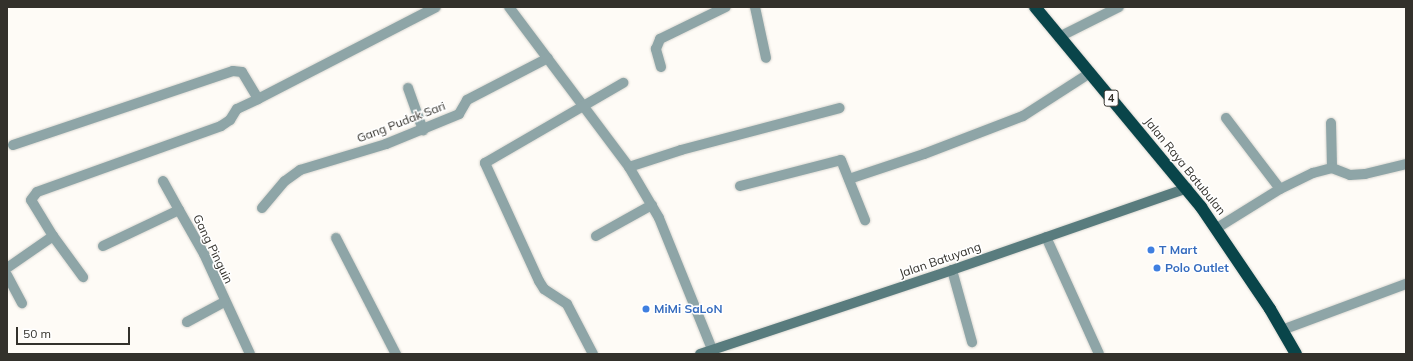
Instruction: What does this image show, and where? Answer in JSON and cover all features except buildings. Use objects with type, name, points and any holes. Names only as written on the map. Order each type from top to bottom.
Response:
[{"type":"highway","name":"Jalan Raya Batubulan","points":[[1035,7],[1059,38],[1187,188],[1217,228],[1296,354]]},
{"type":"street","points":[[83,277],[53,236],[31,200],[37,192],[221,126],[230,120],[237,109],[436,7]]},
{"type":"street","points":[[509,7],[585,106],[629,167],[652,205],[712,349]]},
{"type":"street","points":[[661,67],[656,49],[660,39],[726,7]]},
{"type":"street","points":[[755,7],[766,58]]},
{"type":"street","points":[[1059,38],[1119,7]]},
{"type":"street","name":"Gang Pudak Sari","points":[[262,208],[285,181],[300,170],[386,144],[459,114],[466,100],[548,58]]},
{"type":"street","points":[[13,145],[233,71],[242,72],[258,99]]},
{"type":"street","points":[[849,178],[924,154],[1023,116],[1090,73]]},
{"type":"street","points":[[593,354],[567,304],[544,289],[539,281],[485,167],[487,160],[585,106],[623,82]]},
{"type":"street","points":[[408,88],[423,130]]},
{"type":"street","points":[[629,167],[681,150],[840,108]]},
{"type":"street","points":[[1226,118],[1280,189]]},
{"type":"street","points":[[1331,123],[1332,168]]},
{"type":"street","points":[[740,186],[838,159],[844,162],[865,220]]},
{"type":"street","points":[[1217,228],[1280,189],[1313,172],[1332,168],[1350,175],[1365,174],[1406,164]]},
{"type":"street","points":[[163,180],[179,210]]},
{"type":"street","name":"Jalan Batuyang","points":[[700,354],[952,270],[1187,188]]},
{"type":"street","points":[[596,236],[652,205]]},
{"type":"street","name":"Gang Pinguin","points":[[103,246],[179,210],[204,254],[224,302],[250,354]]},
{"type":"street","points":[[7,268],[53,236]]},
{"type":"street","points":[[1046,237],[1099,354]]},
{"type":"street","points":[[336,238],[396,354]]},
{"type":"street","points":[[952,270],[972,342]]},
{"type":"street","points":[[7,275],[22,303]]},
{"type":"street","points":[[1282,330],[1406,284]]},
{"type":"street","points":[[186,322],[224,302]]},
{"type":"place","name":"T Mart","points":[[1151,250]]},
{"type":"place","name":"Polo Outlet","points":[[1157,268]]},
{"type":"place","name":"MiMi SaLoN","points":[[646,309]]}]
